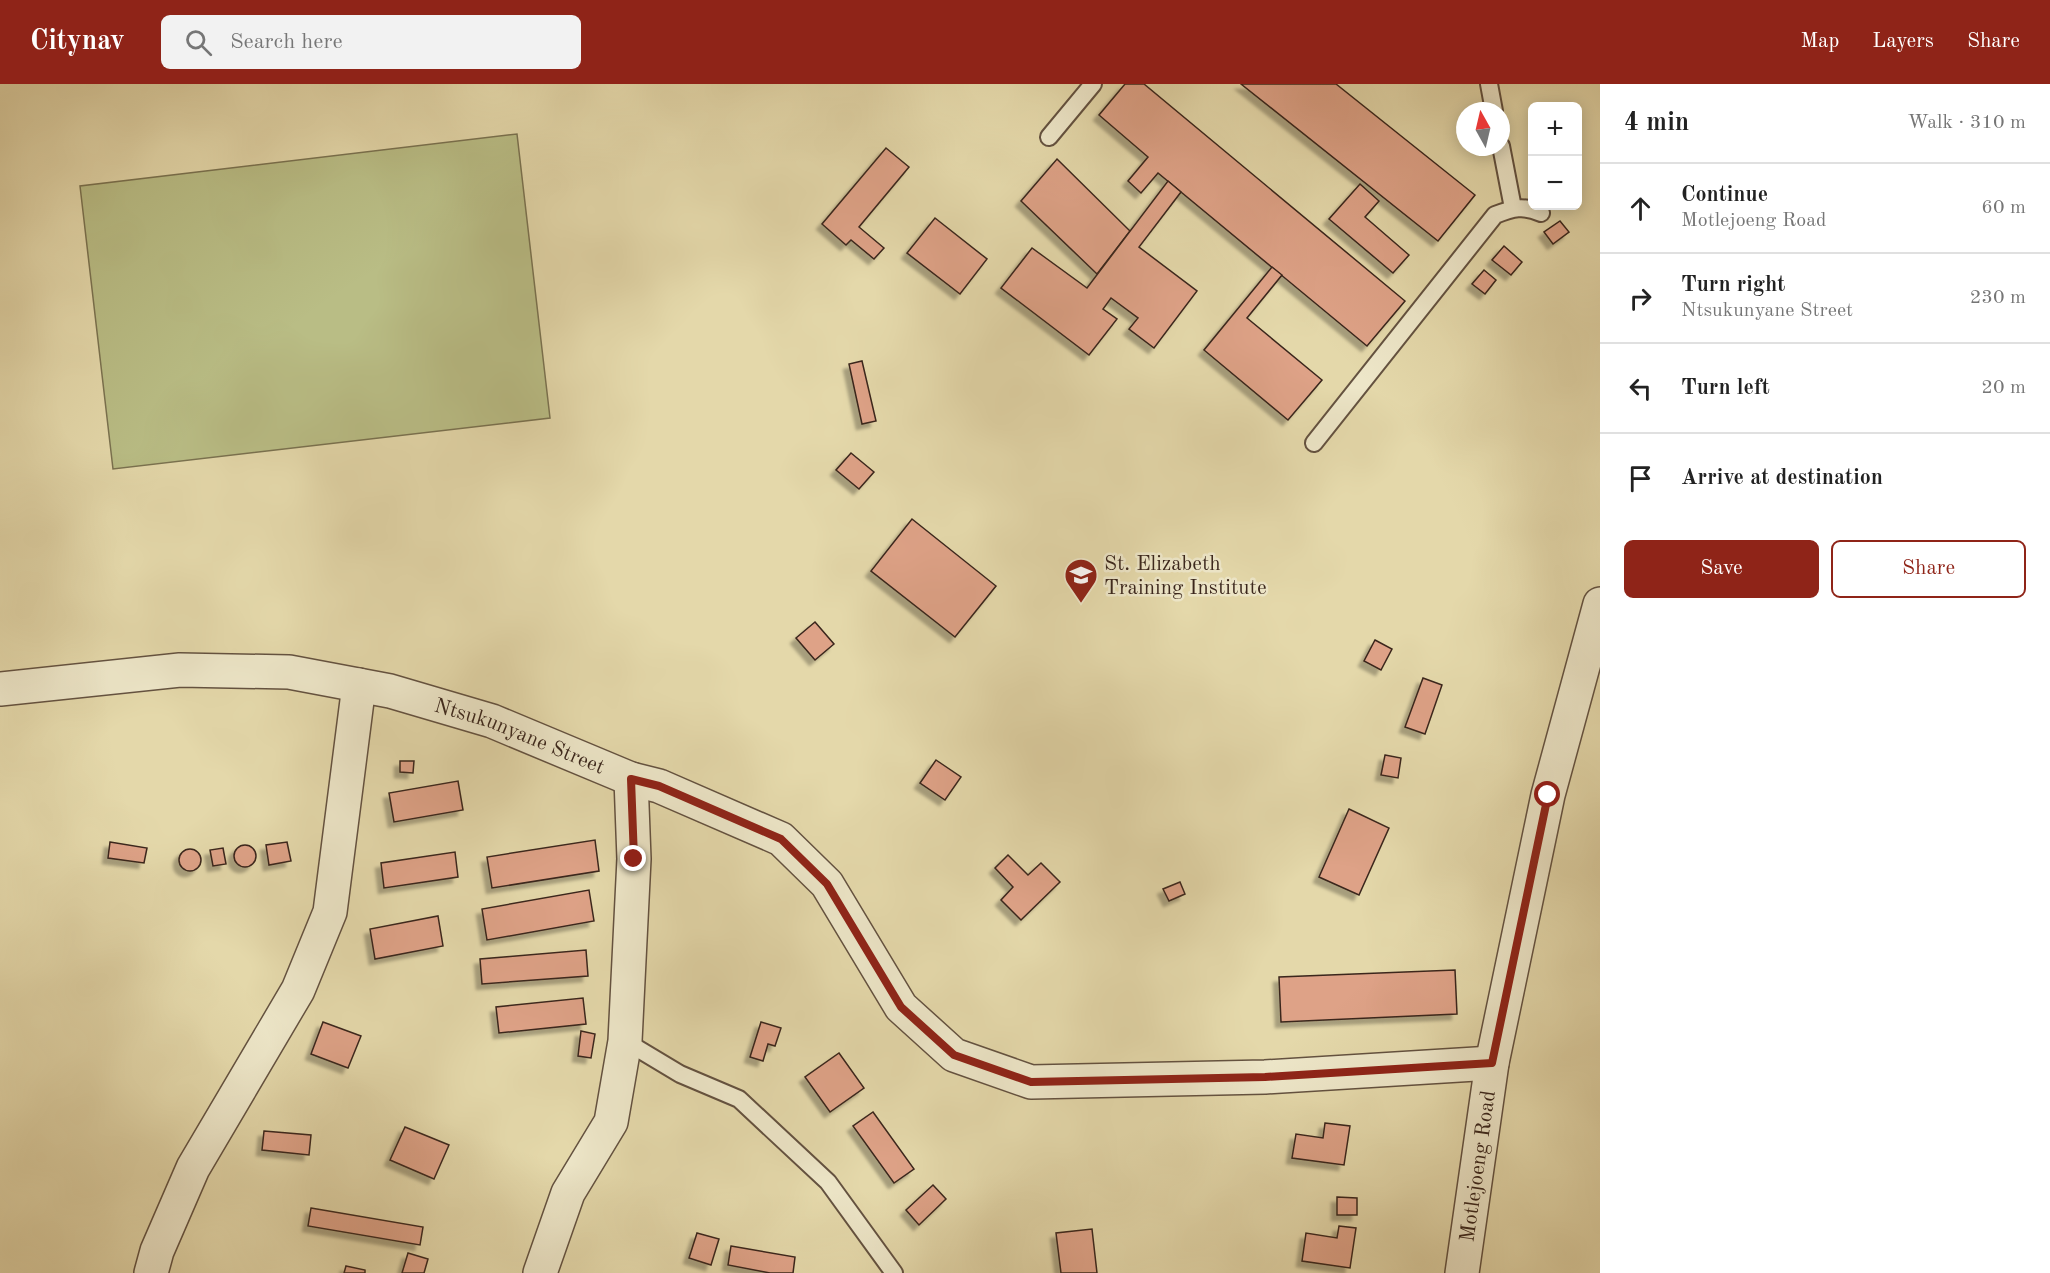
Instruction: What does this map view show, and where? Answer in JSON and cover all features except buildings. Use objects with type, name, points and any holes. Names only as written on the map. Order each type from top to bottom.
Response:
[{"type":"street","name":"Motlejoeng Road","points":[[1462,1273],[1492,1063],[1548,795],[1600,604]]},
{"type":"street","name":"Ntsukunyane Street","points":[[0,689],[180,670],[289,672],[359,685],[492,721],[631,779],[659,786],[781,839],[827,884],[901,1007],[954,1055],[1031,1082],[1265,1077],[1492,1063]]},
{"type":"street","points":[[152,1273],[157,1251],[193,1168],[298,990],[330,912],[359,685]]},
{"type":"street","points":[[540,1273],[568,1193],[611,1122],[625,1041],[634,859],[631,779]]},
{"type":"lane","points":[[1049,137],[1093,84]]},
{"type":"lane","points":[[1489,84],[1492,102]]},
{"type":"lane","points":[[1503,156],[1513,208]]},
{"type":"lane","points":[[1314,443],[1495,215],[1513,208],[1526,207],[1541,213]]},
{"type":"lane","points":[[625,1041],[681,1074],[740,1099],[828,1182],[894,1273]]},
{"type":"green space","points":[[517,134],[550,418],[113,469],[80,186]]},
{"type":"place","name":"St. Elizabeth Training Institute","points":[[1081,604]]},
{"type":"route","points":[[634,859],[631,779],[659,786],[781,839],[827,884],[867,954],[901,1007],[954,1055],[1031,1082],[1099,1078],[1265,1077],[1492,1063],[1548,795]]}]
